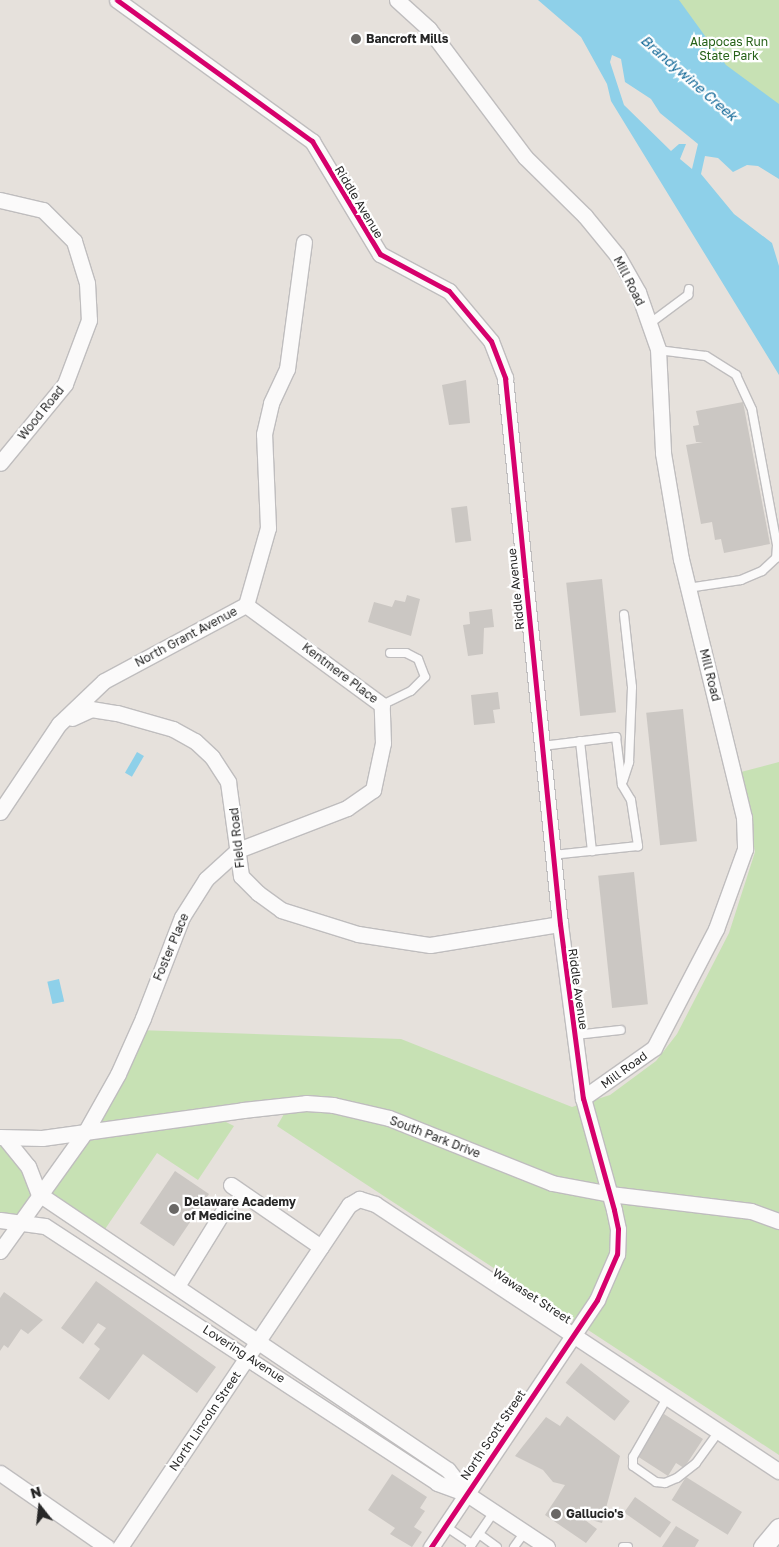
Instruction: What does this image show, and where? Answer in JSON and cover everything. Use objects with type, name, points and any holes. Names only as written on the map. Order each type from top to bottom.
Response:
[{"type":"street","name":"Riddle Avenue","points":[[117,0],[312,141],[380,254],[448,291],[491,341],[506,378],[560,924],[583,1098],[618,1229],[617,1254],[605,1286],[572,1335]]},
{"type":"street","name":"Mill Road","points":[[397,0],[429,29],[525,157],[585,216],[617,255],[638,292],[658,350],[663,453],[688,588],[744,817],[745,849],[716,929],[654,1048],[583,1098]]},
{"type":"street","name":"Wood Road","points":[[0,200],[43,210],[74,241],[87,283],[89,320],[65,384],[0,463]]},
{"type":"street","name":"North Grant Avenue","points":[[0,812],[59,724],[104,681],[246,605],[268,528],[264,434],[272,403],[287,369],[304,242]]},
{"type":"street","name":"Kentmere Place","points":[[246,605],[382,705],[383,743],[380,767]]},
{"type":"street","name":"Field Road","points":[[59,724],[91,709],[173,729],[195,741],[212,757],[228,782],[241,876],[281,910],[358,934],[430,945],[560,924]]},
{"type":"street","name":"Foster Place","points":[[0,1251],[86,1130],[144,1018],[182,917],[206,879],[238,850],[347,808],[373,790],[380,767]]},
{"type":"street","name":"South Park Drive","points":[[3,1138],[35,1139],[86,1130],[306,1103],[351,1107],[389,1118],[552,1183],[610,1194],[751,1211],[779,1221]]},
{"type":"street","points":[[3,1138],[28,1166],[39,1194]]},
{"type":"street","points":[[231,1184],[321,1247]]},
{"type":"street","name":"Lovering Avenue","points":[[39,1194],[448,1470],[466,1494]]},
{"type":"street","name":"North Lincoln Street","points":[[120,1547],[349,1205],[359,1199]]},
{"type":"street","name":"Wawaset Street","points":[[359,1199],[375,1204],[779,1471]]},
{"type":"street","points":[[177,1286],[224,1210]]},
{"type":"street","name":"Lovering Avenue","points":[[0,1220],[46,1226],[248,1356],[437,1483],[466,1494],[548,1547]]},
{"type":"street","name":"North Scott Street","points":[[431,1547],[572,1335]]},
{"type":"street","points":[[0,1473],[107,1547]]},
{"type":"street","points":[[764,1547],[779,1528]]},
{"type":"lane","points":[[649,324],[688,295],[689,289]]},
{"type":"lane","points":[[658,350],[706,356],[736,375],[752,410],[777,545],[776,558],[762,571],[741,580],[688,588]]},
{"type":"lane","points":[[622,785],[629,762],[632,687],[624,614]]},
{"type":"lane","points":[[382,705],[411,691],[424,677],[418,659],[406,653],[390,653]]},
{"type":"lane","points":[[542,746],[616,737],[622,785],[631,800],[638,846],[553,855]]},
{"type":"lane","points":[[580,741],[592,851]]},
{"type":"lane","points":[[575,1035],[621,1030]]},
{"type":"lane","points":[[667,1398],[633,1457],[633,1466],[656,1482],[665,1483],[677,1478],[696,1463],[718,1431]]},
{"type":"lane","points":[[445,1526],[471,1545],[494,1512]]},
{"type":"lane","points":[[514,1547],[524,1532]]},
{"type":"lane","points":[[478,1534],[497,1547]]},
{"type":"lane","points":[[623,1547],[628,1547]]},
{"type":"green space","name":"Alapocas Run State Park","points":[[599,0],[779,0],[779,130]]},
{"type":"green space","points":[[779,762],[779,1455],[277,1126],[284,1114],[224,1121],[234,1126],[198,1180],[157,1153],[101,1235],[39,1194],[19,1222],[0,1220],[0,1137],[40,1194],[138,1030],[401,1039],[572,1107],[610,1095],[656,1061],[677,1034],[729,933],[755,852],[741,772]]},
{"type":"water","name":"Brandywine Creek","points":[[538,0],[679,0],[726,65],[779,104],[779,179],[758,166],[747,165],[733,172],[718,158],[705,156],[701,174],[734,214],[772,243],[779,266],[779,375],[611,101],[607,84],[581,37]],"holes":[[[612,55],[621,59],[625,82],[651,99],[660,113],[698,144],[692,169],[680,159],[686,144],[679,144],[671,151],[624,105],[610,62]]]},
{"type":"water","points":[[137,752],[144,756],[132,777],[125,773]]},
{"type":"water","points":[[59,979],[64,1001],[52,1004],[47,982]]},
{"type":"building","points":[[466,380],[470,423],[449,425],[442,385]]},
{"type":"building","points":[[743,402],[770,544],[724,553],[721,539],[715,540],[712,522],[701,524],[686,445],[703,442],[696,442],[693,426],[699,425],[696,411]]},
{"type":"building","points":[[467,506],[471,541],[455,543],[451,508]]},
{"type":"building","points":[[602,579],[616,712],[580,716],[566,583]]},
{"type":"building","points":[[407,595],[420,599],[411,636],[368,622],[374,602],[392,607],[395,600],[405,602]]},
{"type":"building","points":[[492,609],[494,627],[484,628],[483,654],[468,656],[463,625],[470,624],[469,612]]},
{"type":"building","points":[[498,692],[500,709],[493,710],[495,723],[474,725],[471,695]]},
{"type":"building","points":[[683,709],[697,841],[660,845],[646,713]]},
{"type":"building","points":[[634,872],[648,1004],[612,1008],[598,876]]},
{"type":"building","name":"Delaware Academy of Medicine","points":[[175,1171],[209,1194],[174,1246],[140,1223]]},
{"type":"building","points":[[96,1281],[216,1367],[197,1393],[143,1354],[109,1400],[79,1378],[100,1349],[94,1344],[106,1328],[98,1323],[83,1344],[61,1328]]},
{"type":"building","points":[[4,1292],[43,1320],[28,1334],[21,1329],[8,1348],[4,1345],[0,1351],[0,1298]]},
{"type":"building","points":[[581,1363],[630,1401],[614,1421],[566,1383]]},
{"type":"building","points":[[664,1414],[703,1439],[684,1468],[676,1463],[668,1476],[637,1456]]},
{"type":"building","points":[[567,1416],[620,1456],[602,1523],[581,1517],[597,1529],[586,1543],[545,1515],[565,1485],[553,1482],[543,1470],[515,1456],[546,1417],[560,1426]]},
{"type":"building","points":[[392,1474],[427,1497],[420,1508],[425,1511],[414,1527],[422,1532],[412,1547],[390,1534],[395,1528],[368,1510]]},
{"type":"building","points":[[686,1477],[742,1512],[728,1535],[672,1500]]},
{"type":"building","points":[[635,1497],[671,1522],[660,1538],[624,1513]]},
{"type":"building","points":[[676,1526],[699,1540],[695,1547],[662,1547]]},
{"type":"cycle path","points":[[117,0],[312,141],[380,254],[449,291],[491,341],[505,378],[560,924],[583,1098],[614,1210],[618,1229],[617,1254],[597,1300],[431,1547]]},
{"type":"place","name":"Bancroft Mills","points":[[356,39]]},
{"type":"place","name":"Delaware Academy of Medicine","points":[[174,1209]]},
{"type":"place","name":"Gallucio's","points":[[556,1514]]}]
